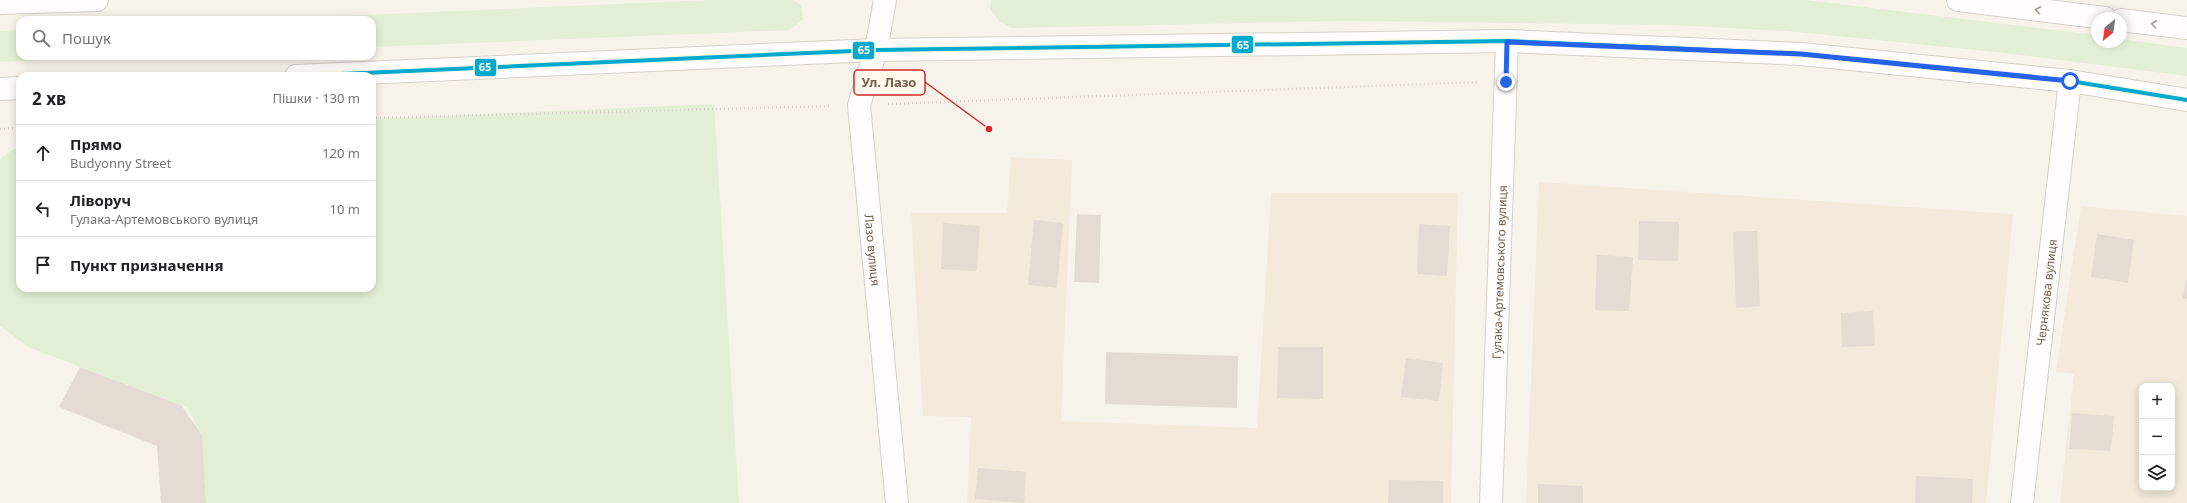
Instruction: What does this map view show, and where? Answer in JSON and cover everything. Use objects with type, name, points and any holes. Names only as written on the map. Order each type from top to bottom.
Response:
[{"type":"main road","points":[[0,3],[97,0]]},
{"type":"main road","name":"Лазо вулиця","points":[[885,0],[876,50],[859,105],[896,503]]},
{"type":"main road","points":[[1958,0],[2070,7],[2091,14]]},
{"type":"main road","points":[[2127,21],[2187,28]]},
{"type":"main road","points":[[376,72],[876,50],[1507,42],[1801,54],[2070,81],[2187,100]]},
{"type":"main road","name":"Гулака-Артемовського вулиця","points":[[1491,503],[1507,42]]},
{"type":"main road","name":"Чернякова вулиця","points":[[2022,503],[2070,81]]},
{"type":"main road","points":[[0,89],[16,88]]},
{"type":"path","points":[[376,118],[859,105],[1506,82]]},
{"type":"path","points":[[0,129],[16,128]]},
{"type":"shaded area","points":[[1011,157],[1072,160],[1061,421],[1257,428],[1271,193],[1458,193],[1451,503],[967,503],[971,417],[923,416],[911,213],[1007,213]]},
{"type":"shaded area","points":[[1539,182],[2013,214],[1986,503],[1526,503]]},
{"type":"shaded area","points":[[2081,206],[2187,216],[2187,503],[2060,503],[2074,374],[2056,372]]},
{"type":"green space","points":[[710,0],[793,0],[801,5],[803,19],[790,30],[376,47],[376,16],[342,16]]},
{"type":"green space","points":[[991,0],[1806,0],[2091,34],[2091,48],[2127,48],[2127,40],[2187,48],[2187,76],[2005,53],[1798,32],[1676,25],[1347,21],[1011,28],[999,21],[990,9]]},
{"type":"green space","points":[[16,30],[16,60],[49,60],[0,62],[0,31]]},
{"type":"green space","points":[[714,104],[739,503],[206,503],[202,435],[187,407],[30,348],[0,326],[0,159],[14,149],[16,149],[16,292],[376,292],[376,119]]},
{"type":"building","points":[[1077,214],[1101,215],[1099,283],[1074,282]]},
{"type":"building","points":[[1034,220],[1063,223],[1057,288],[1028,285]]},
{"type":"building","points":[[1639,221],[1679,222],[1678,261],[1638,260]]},
{"type":"building","points":[[943,223],[980,226],[977,271],[941,269]]},
{"type":"building","points":[[1419,224],[1450,226],[1447,276],[1417,274]]},
{"type":"building","points":[[1757,231],[1760,306],[1736,308],[1733,232]]},
{"type":"building","points":[[2097,234],[2134,240],[2128,283],[2091,277]]},
{"type":"building","points":[[1597,255],[1633,257],[1629,311],[1595,310]]},
{"type":"building","points":[[2187,280],[2187,299],[2183,298]]},
{"type":"building","points":[[1873,311],[1875,346],[1842,347],[1841,313]]},
{"type":"building","points":[[1278,347],[1323,347],[1323,399],[1277,398]]},
{"type":"building","points":[[1106,352],[1238,356],[1237,408],[1105,404]]},
{"type":"building","points":[[1406,358],[1443,363],[1439,401],[1401,397]]},
{"type":"building","points":[[80,367],[181,405],[202,435],[206,503],[161,503],[157,446],[59,407]]},
{"type":"building","points":[[2072,413],[2114,416],[2111,451],[2069,449]]},
{"type":"building","points":[[978,468],[1026,472],[1024,503],[975,499]]},
{"type":"building","points":[[1916,476],[1973,479],[1972,503],[1915,503]]},
{"type":"building","points":[[1389,480],[1443,481],[1443,503],[1388,503]]},
{"type":"building","points":[[1538,484],[1583,486],[1583,503],[1538,503]]},
{"type":"transit line","name":"65","points":[[376,72],[876,50],[1507,41],[1801,54],[2070,81],[2187,100]]},
{"type":"place","name":"Ул. Лазо","points":[[989,129]]},
{"type":"route","points":[[1506,82],[1507,42],[1801,54],[2070,81]]}]
